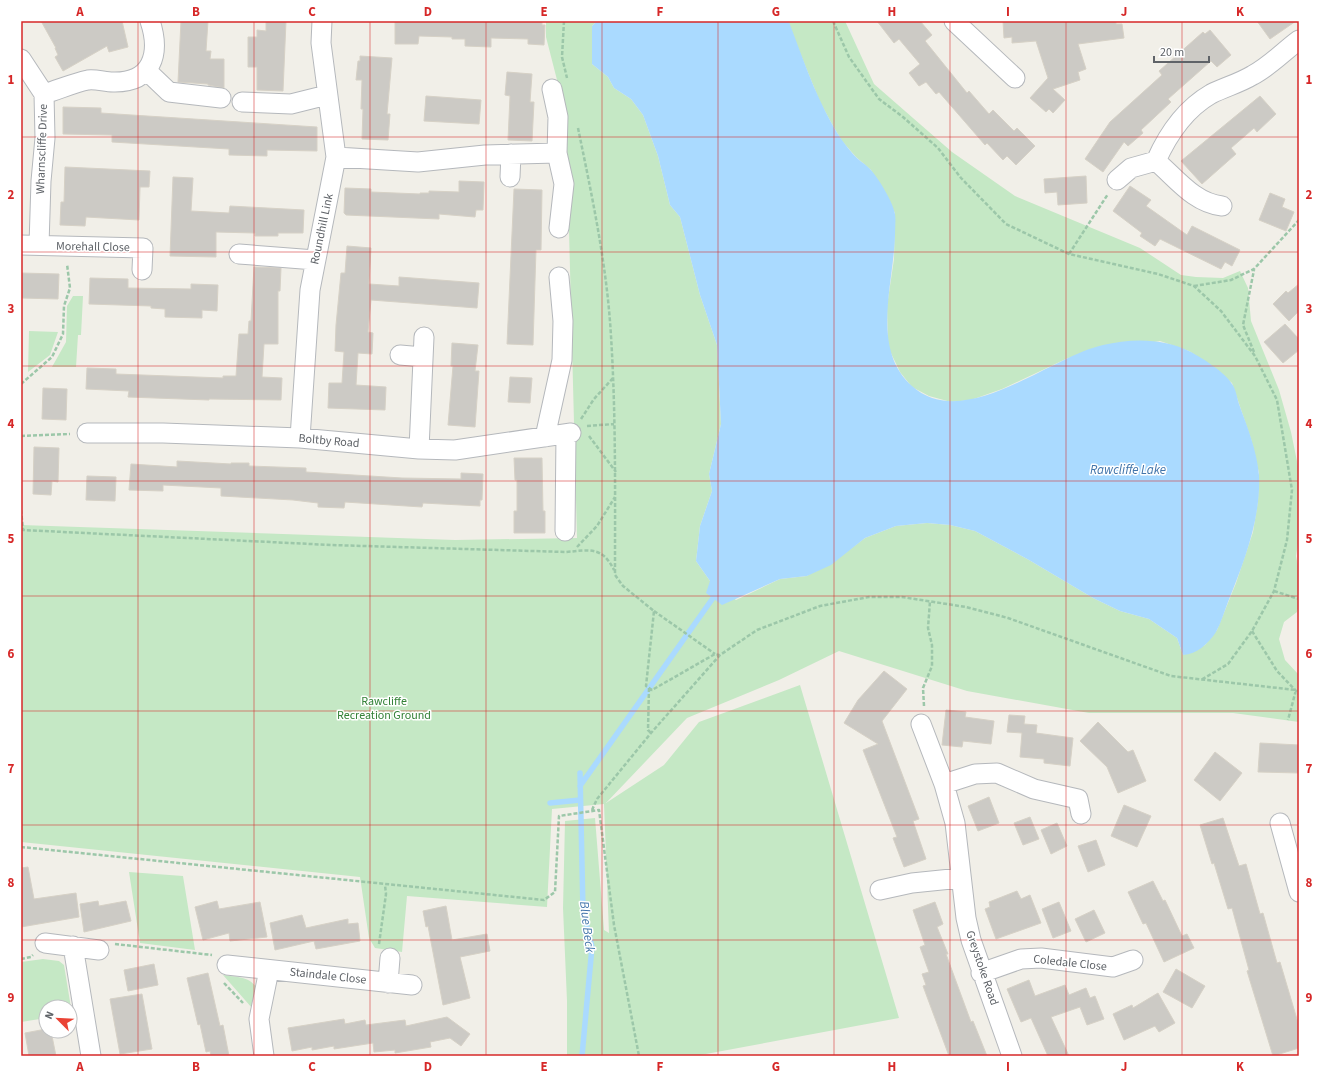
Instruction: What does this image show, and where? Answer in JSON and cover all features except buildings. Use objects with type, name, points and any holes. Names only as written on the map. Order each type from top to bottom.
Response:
[{"type":"street","points":[[44,94],[90,80],[113,82],[133,80],[147,71],[155,55],[155,36],[150,21]]},
{"type":"street","name":"Roundhill Link","points":[[300,438],[310,290],[336,157],[321,42],[322,21]]},
{"type":"street","points":[[959,23],[1015,78]]},
{"type":"street","points":[[1117,180],[1131,168],[1156,161],[1165,142],[1180,120],[1197,104],[1212,94],[1254,74],[1299,40]]},
{"type":"street","name":"Wharnscliffe Drive","points":[[21,59],[44,94],[45,138],[41,181],[30,245]]},
{"type":"street","points":[[147,71],[169,92],[221,98]]},
{"type":"street","points":[[559,228],[564,184],[557,153],[560,87]]},
{"type":"street","points":[[242,102],[291,104],[327,95]]},
{"type":"street","points":[[336,157],[418,162],[485,154],[557,153]]},
{"type":"street","points":[[510,177],[511,154]]},
{"type":"street","points":[[1156,161],[1191,193],[1214,205],[1222,206]]},
{"type":"street","name":"Morehall Close","points":[[30,245],[143,248],[142,270]]},
{"type":"street","points":[[239,254],[315,260]]},
{"type":"street","points":[[545,437],[562,360],[563,322],[559,277]]},
{"type":"street","points":[[419,449],[424,337]]},
{"type":"street","points":[[400,355],[423,357]]},
{"type":"street","points":[[565,531],[575,430]]},
{"type":"street","name":"Boltby Road","points":[[87,433],[163,433],[300,438],[419,449],[454,450],[545,437],[575,430]]},
{"type":"street","name":"Greystoke Road","points":[[921,724],[944,784],[955,824],[966,918],[981,973],[1005,1032],[1012,1056]]},
{"type":"street","points":[[944,784],[975,774],[997,773],[1034,789],[1081,801]]},
{"type":"street","points":[[1280,823],[1299,892]]},
{"type":"street","points":[[880,890],[912,883],[961,878]]},
{"type":"street","points":[[45,943],[99,950]]},
{"type":"street","points":[[73,946],[91,1056]]},
{"type":"street","points":[[388,983],[390,958]]},
{"type":"street","name":"Coledale Close","points":[[981,973],[1021,959],[1041,958],[1114,974],[1133,960]]},
{"type":"street","name":"Staindale Close","points":[[227,965],[412,985]]},
{"type":"street","points":[[264,1056],[259,1018],[269,970]]},
{"type":"path","points":[[560,87],[564,21]]},
{"type":"path","points":[[832,21],[849,57],[879,99],[938,148],[961,178],[1006,224],[1069,254],[1158,274],[1194,286],[1221,311],[1256,356]]},
{"type":"path","points":[[576,121],[599,236],[611,335],[616,472],[615,575],[623,586],[654,611],[715,654],[720,655]]},
{"type":"path","points":[[1069,254],[1117,180]]},
{"type":"path","points":[[1194,286],[1231,280],[1254,269],[1299,220]]},
{"type":"path","points":[[21,384],[52,357],[63,334],[64,306],[70,288],[65,246]]},
{"type":"path","points":[[1201,680],[1228,664],[1252,631],[1274,591],[1287,540],[1292,490],[1277,400],[1243,325],[1254,269]]},
{"type":"path","points":[[575,430],[594,399],[613,378]]},
{"type":"path","points":[[575,430],[614,424]]},
{"type":"path","points":[[575,430],[582,426],[616,472]]},
{"type":"path","points":[[21,436],[87,433]]},
{"type":"path","points":[[566,552],[580,545],[597,526],[615,496]]},
{"type":"path","points":[[21,510],[23,530],[323,544],[566,552],[592,550],[602,553],[608,559],[615,571]]},
{"type":"path","points":[[1274,591],[1299,599]]},
{"type":"path","points":[[592,811],[597,799],[651,733],[720,655],[757,630],[835,602],[869,597],[902,597],[966,607],[1008,618],[1172,676],[1296,690]]},
{"type":"path","points":[[921,724],[924,714],[922,688],[932,666],[932,645],[928,628],[930,601]]},
{"type":"path","points":[[651,733],[648,730],[649,688],[646,686],[654,611]]},
{"type":"path","points":[[1252,631],[1276,671],[1299,694]]},
{"type":"path","points":[[649,688],[652,690],[715,654]]},
{"type":"path","points":[[1288,720],[1296,690]]},
{"type":"path","points":[[21,847],[544,900],[554,892],[559,816],[568,813],[599,810],[614,925],[639,1056]]},
{"type":"path","points":[[385,885],[386,894],[378,945],[390,958]]},
{"type":"path","points":[[99,950],[110,944],[218,955],[227,965],[218,977],[259,1018]]},
{"type":"green space","name":"Rawcliffe Recreation Ground","points":[[546,21],[597,21],[592,26],[592,64],[608,77],[614,88],[631,99],[643,115],[658,156],[670,205],[680,217],[700,295],[717,345],[721,424],[709,474],[712,491],[700,526],[696,561],[710,581],[736,600],[780,579],[807,576],[849,550],[865,538],[896,526],[927,523],[950,525],[975,531],[1029,560],[1093,598],[1120,611],[1149,619],[1177,638],[1183,655],[1205,645],[1217,630],[1236,583],[1253,532],[1258,501],[1259,473],[1251,439],[1232,383],[1209,364],[1189,351],[1160,341],[1068,358],[1002,389],[971,400],[951,402],[929,396],[912,387],[900,372],[888,347],[887,306],[894,259],[895,213],[871,170],[856,157],[842,141],[832,124],[820,102],[787,21],[845,21],[874,84],[952,152],[1015,196],[1140,248],[1181,275],[1223,278],[1240,271],[1248,288],[1251,321],[1279,390],[1291,432],[1299,471],[1299,537],[1296,556],[1299,571],[1299,605],[1297,612],[1284,622],[1279,639],[1285,660],[1299,675],[1299,722],[1233,713],[1089,713],[967,691],[839,651],[779,680],[687,718],[606,803],[664,765],[699,722],[800,685],[899,1018],[695,1056],[567,1056],[567,1001],[563,908],[565,821],[595,818],[604,930],[609,933],[604,804],[552,809],[547,907],[407,896],[402,952],[375,948],[369,938],[360,877],[21,842],[21,525],[455,540],[577,538],[566,115],[546,37]]},
{"type":"green space","points":[[73,296],[83,296],[81,335],[78,335],[76,367],[52,367],[66,342],[67,306]]},
{"type":"green space","points":[[29,331],[58,332],[50,355],[28,372]]},
{"type":"green space","points":[[129,872],[183,876],[195,950],[140,943]]},
{"type":"green space","points":[[43,959],[59,961],[64,965],[70,999],[38,999],[38,1019],[21,1022],[21,962]]},
{"type":"green space","points":[[223,975],[246,979],[253,983],[256,987],[252,1008]]},
{"type":"water","name":"Rawcliffe Lake","points":[[597,21],[789,22],[814,87],[832,124],[850,151],[877,177],[894,209],[894,254],[887,315],[891,354],[899,371],[912,386],[933,398],[956,401],[981,397],[1007,388],[1081,352],[1103,345],[1136,340],[1159,342],[1181,347],[1201,358],[1225,375],[1234,388],[1251,439],[1258,466],[1259,491],[1254,524],[1240,571],[1216,632],[1206,644],[1193,653],[1183,655],[1177,638],[1149,619],[1120,611],[1093,598],[1029,560],[975,531],[950,525],[927,523],[896,526],[865,538],[831,565],[807,576],[780,579],[722,605],[706,593],[710,581],[696,561],[700,526],[712,491],[709,474],[721,424],[717,345],[700,295],[680,217],[670,205],[658,156],[643,115],[631,99],[614,88],[608,77],[592,64],[592,26]]},
{"type":"waterway","points":[[580,786],[713,598]]},
{"type":"waterway","name":"Blue Beck","points":[[580,773],[583,911],[592,947],[582,1056]]},
{"type":"waterway","points":[[550,803],[580,800]]}]
